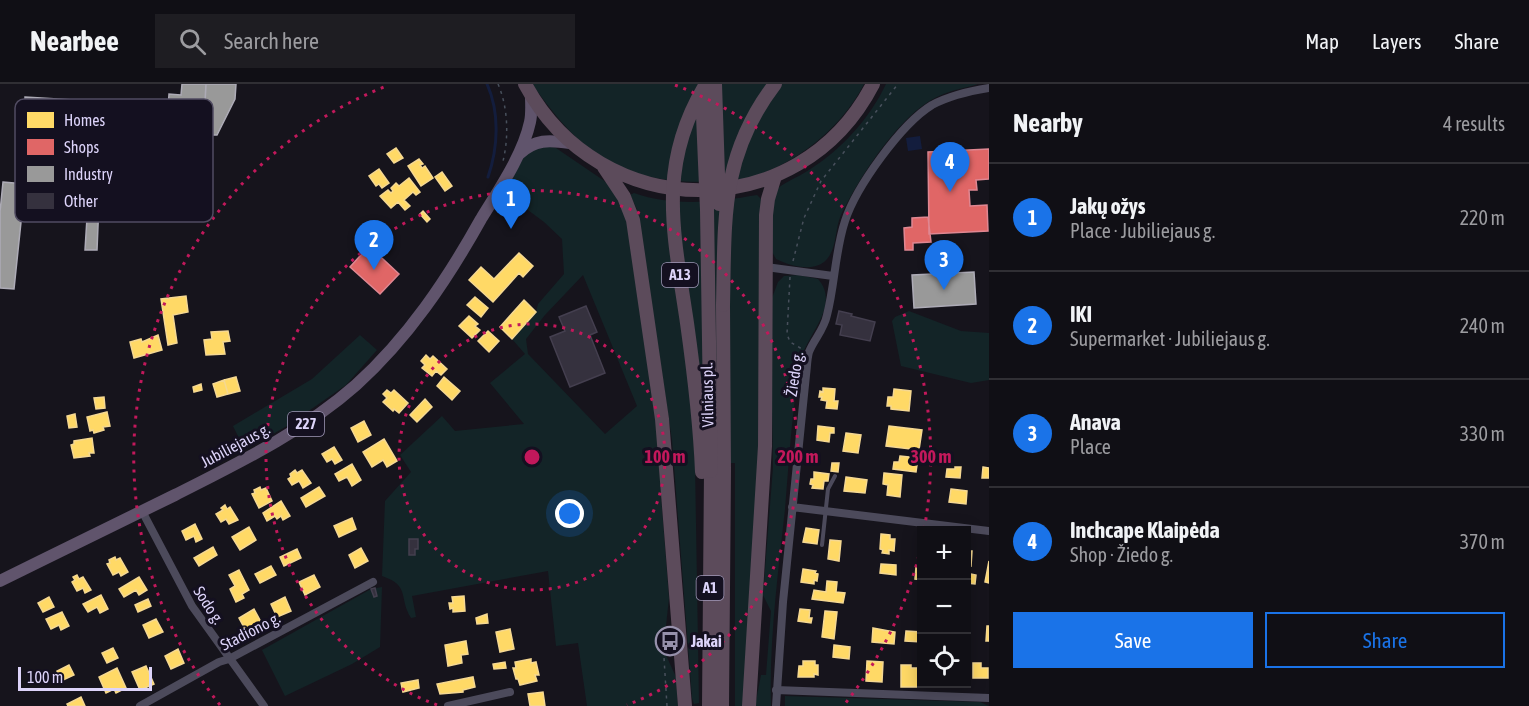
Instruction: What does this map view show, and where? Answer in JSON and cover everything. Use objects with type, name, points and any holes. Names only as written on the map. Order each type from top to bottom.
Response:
[{"type":"highway","name":"Vilniaus pl.","points":[[704,84],[712,471],[722,706]]},
{"type":"highway","name":"A13","points":[[704,84],[681,139],[674,170],[672,202],[674,233],[699,407],[712,471]]},
{"type":"highway","name":"Vilniaus pl.","points":[[707,706],[712,471],[723,305],[715,84]]},
{"type":"highway","points":[[723,305],[726,207],[732,170],[748,124],[775,84]]},
{"type":"highway","points":[[528,90],[554,127],[570,143],[604,167],[640,182],[687,191],[728,189],[775,176],[795,166],[829,142],[856,111],[873,84]]},
{"type":"highway","points":[[604,167],[624,197],[633,220],[662,419],[686,706]]},
{"type":"highway","points":[[749,706],[765,446],[768,199],[775,176]]},
{"type":"main road","name":"227","points":[[516,157],[530,122],[528,90]]},
{"type":"main road","name":"227","points":[[516,157],[531,144],[542,140],[570,143]]},
{"type":"main road","name":"Jubiliejaus g.","points":[[0,581],[285,437],[313,420],[357,384],[394,346],[428,304],[467,244],[516,157]]},
{"type":"street","name":"Žiedo g.","points":[[776,706],[792,507],[809,352],[823,330],[841,236],[851,205],[879,161],[916,117],[933,105],[989,88]]},
{"type":"street","points":[[766,267],[833,276]]},
{"type":"street","points":[[792,507],[989,531]]},
{"type":"street","name":"Sodo g.","points":[[142,511],[192,606],[264,706]]},
{"type":"street","name":"Stadiono g.","points":[[140,706],[373,582]]},
{"type":"street","points":[[776,690],[989,698]]},
{"type":"street","points":[[448,706],[510,692]]},
{"type":"lane","points":[[822,545],[828,489],[835,476]]},
{"type":"lane","points":[[673,631],[677,601]]},
{"type":"lane","points":[[675,657],[683,681]]},
{"type":"path","points":[[498,84],[504,103],[506,121],[502,162]]},
{"type":"path","points":[[809,352],[790,342],[787,334],[791,270],[796,242],[821,181],[898,84]]},
{"type":"path","points":[[667,706],[663,642],[666,633],[669,632],[670,641]]},
{"type":"shaded area","points":[[532,84],[864,84],[843,116],[829,130],[799,155],[782,165],[746,179],[687,182],[641,174],[597,154],[570,131]]},
{"type":"shaded area","points":[[886,84],[978,84],[939,96],[924,104],[896,131],[858,183],[841,215],[832,252],[824,262],[807,267],[794,266],[776,259],[771,250],[773,192],[821,162],[843,143],[872,109]]},
{"type":"shaded area","points":[[548,146],[556,148],[603,180],[615,190],[623,203],[637,270],[665,493],[661,495],[669,598],[666,626],[661,644],[664,642],[665,653],[676,677],[678,706],[587,706],[578,643],[556,646],[548,571],[412,596],[416,617],[411,618],[400,588],[382,576],[385,501],[411,472],[400,455],[442,416],[455,431],[524,424],[490,383],[525,354],[512,339],[536,312],[538,304],[564,274],[562,239],[544,222],[505,193],[524,156],[532,149]],"holes":[[[583,275],[637,406],[605,434],[528,354],[526,339]]]},
{"type":"shaded area","points":[[634,193],[680,202],[727,200],[757,195],[761,199],[758,480],[743,706],[735,706],[735,463],[695,464],[699,703],[694,704],[692,698],[672,440],[637,209],[630,195]]},
{"type":"shaded area","points":[[799,275],[818,279],[824,289],[826,300],[820,321],[803,353],[797,381],[771,657],[771,706],[755,706],[761,675],[766,675],[771,611],[763,595],[773,467],[772,298],[778,282],[784,276]]},
{"type":"shaded area","points":[[909,311],[961,331],[989,333],[989,380],[971,383],[901,366],[892,321],[895,317]]},
{"type":"shaded area","points":[[360,335],[377,350],[346,385],[287,426],[245,450],[233,426],[312,379]]},
{"type":"shaded area","points":[[382,587],[380,647],[352,664],[285,696],[262,650],[371,589]]},
{"type":"shaded area","points":[[785,696],[980,702],[989,706],[785,706]]},
{"type":"water","points":[[920,136],[922,149],[908,151],[906,138]]},
{"type":"building: Homes","points":[[396,148],[403,158],[394,163],[387,154]]},
{"type":"building: Homes","points":[[419,159],[423,164],[420,165],[422,168],[425,166],[433,178],[421,186],[408,166]]},
{"type":"building: Homes","points":[[379,169],[389,183],[382,188],[379,184],[376,186],[369,176]]},
{"type":"building: Homes","points":[[442,172],[452,186],[445,191],[435,177]]},
{"type":"building: Homes","points":[[409,178],[420,192],[416,195],[413,192],[404,200],[410,206],[405,210],[398,202],[391,208],[380,196],[388,190],[391,193],[393,191],[391,188],[396,183],[399,186]]},
{"type":"building: Homes","points":[[423,211],[430,219],[427,222],[420,214]]},
{"type":"building: Homes","points":[[519,253],[533,266],[523,277],[519,273],[493,302],[469,280],[481,267],[494,279]]},
{"type":"building: Homes","points":[[186,296],[188,312],[173,315],[177,343],[168,345],[161,299]]},
{"type":"building: Homes","points":[[475,297],[488,308],[481,317],[467,305]]},
{"type":"building: Homes","points":[[524,300],[536,312],[512,339],[500,327]]},
{"type":"building: Homes","points":[[469,316],[478,324],[475,326],[480,330],[472,338],[459,326]]},
{"type":"building: Homes","points":[[228,331],[230,341],[223,342],[225,354],[206,355],[204,340],[212,339],[211,332]]},
{"type":"building: Homes","points":[[488,331],[499,341],[489,352],[478,341]]},
{"type":"building: Homes","points":[[158,335],[162,350],[134,358],[130,342],[141,339],[142,342]]},
{"type":"building: Homes","points":[[426,355],[430,359],[433,356],[447,369],[441,375],[436,371],[432,376],[422,368],[425,365],[421,361]]},
{"type":"building: Homes","points":[[236,377],[240,391],[228,394],[224,380]]},
{"type":"building: Homes","points":[[444,377],[460,391],[452,400],[437,386]]},
{"type":"building: Homes","points":[[224,380],[228,394],[217,397],[213,384]]},
{"type":"building: Homes","points":[[201,384],[202,390],[194,392],[193,387]]},
{"type":"building: Homes","points":[[823,388],[835,389],[834,401],[838,401],[837,409],[826,408],[827,401],[819,397]]},
{"type":"building: Homes","points":[[894,389],[911,391],[909,411],[891,409],[891,406],[887,406],[888,397],[893,397]]},
{"type":"building: Homes","points":[[387,390],[391,393],[394,390],[408,403],[399,413],[383,402],[387,398],[383,394]]},
{"type":"building: Homes","points":[[104,397],[105,408],[96,409],[94,398]]},
{"type":"building: Homes","points":[[425,399],[432,407],[417,422],[410,415]]},
{"type":"building: Homes","points":[[107,412],[110,426],[103,427],[104,430],[94,433],[93,430],[90,431],[87,417]]},
{"type":"building: Homes","points":[[75,414],[77,427],[69,428],[67,416]]},
{"type":"building: Homes","points":[[364,421],[371,435],[358,442],[351,428]]},
{"type":"building: Homes","points":[[818,426],[834,428],[834,433],[830,433],[829,442],[817,440]]},
{"type":"building: Homes","points":[[889,426],[922,430],[919,450],[886,446]]},
{"type":"building: Homes","points":[[846,433],[861,435],[858,453],[843,451]]},
{"type":"building: Homes","points":[[92,438],[94,453],[89,453],[90,456],[74,458],[71,445],[74,441]]},
{"type":"building: Homes","points":[[384,439],[397,461],[387,467],[383,460],[372,467],[363,452]]},
{"type":"building: Homes","points":[[334,447],[342,460],[335,464],[332,459],[327,462],[322,454]]},
{"type":"building: Homes","points":[[900,456],[918,458],[916,472],[893,469],[894,462],[899,462]]},
{"type":"building: Homes","points":[[832,463],[839,463],[838,472],[831,471]]},
{"type":"building: Homes","points":[[352,464],[361,480],[352,486],[347,477],[339,481],[335,474]]},
{"type":"building: Homes","points":[[955,467],[961,467],[960,478],[946,477],[947,469],[955,469]]},
{"type":"building: Homes","points":[[983,467],[989,468],[989,478],[982,478]]},
{"type":"building: Homes","points":[[295,470],[297,473],[302,470],[311,483],[303,488],[299,481],[292,485],[288,479]]},
{"type":"building: Homes","points":[[814,472],[829,474],[828,481],[824,481],[823,489],[812,488],[813,485],[810,484],[811,479],[814,479]]},
{"type":"building: Homes","points":[[884,473],[902,475],[900,497],[887,495],[888,485],[883,484]]},
{"type":"building: Homes","points":[[846,477],[867,480],[865,493],[844,491]]},
{"type":"building: Homes","points":[[260,487],[261,490],[266,488],[272,501],[259,508],[252,494]]},
{"type":"building: Homes","points":[[319,487],[325,496],[306,507],[301,498]]},
{"type":"building: Homes","points":[[951,489],[967,491],[966,504],[949,502]]},
{"type":"building: Homes","points":[[281,501],[290,516],[283,520],[281,516],[277,519],[275,516],[267,521],[263,513]]},
{"type":"building: Homes","points":[[225,505],[227,509],[230,507],[238,520],[229,524],[226,519],[221,522],[216,514],[223,510],[221,508]]},
{"type":"building: Homes","points":[[352,518],[356,529],[339,537],[334,526]]},
{"type":"building: Homes","points":[[195,524],[202,539],[196,542],[194,536],[186,540],[182,531]]},
{"type":"building: Homes","points":[[249,527],[256,540],[240,550],[232,537]]},
{"type":"building: Homes","points":[[806,528],[819,530],[817,544],[803,542]]},
{"type":"building: Homes","points":[[881,534],[890,535],[890,539],[895,539],[894,551],[889,550],[889,554],[882,553],[883,550],[880,549]]},
{"type":"building: Homes","points":[[830,540],[841,541],[839,561],[828,559]]},
{"type":"building: Homes","points":[[213,547],[217,555],[199,566],[194,558]]},
{"type":"building: Homes","points":[[361,548],[368,561],[355,568],[349,555]]},
{"type":"building: Homes","points":[[297,549],[301,558],[284,566],[280,557]]},
{"type":"building: Homes","points":[[115,557],[116,560],[120,558],[128,572],[121,576],[119,572],[113,575],[107,564]]},
{"type":"building: Homes","points":[[989,561],[989,583],[985,582]]},
{"type":"building: Homes","points":[[881,564],[896,565],[896,575],[880,573]]},
{"type":"building: Homes","points":[[271,566],[276,575],[260,583],[255,574]]},
{"type":"building: Homes","points":[[803,569],[816,571],[817,581],[814,580],[814,584],[801,582]]},
{"type":"building: Homes","points":[[239,570],[249,590],[242,594],[244,598],[236,602],[230,589],[235,586],[229,575]]},
{"type":"building: Homes","points":[[971,574],[976,575],[975,584],[971,584]]},
{"type":"building: Homes","points":[[77,575],[79,579],[83,577],[91,590],[85,593],[83,588],[77,591],[72,582],[75,580],[73,577]]},
{"type":"building: Homes","points":[[314,575],[320,587],[305,595],[299,582]]},
{"type":"building: Homes","points":[[139,577],[147,590],[139,595],[136,590],[124,597],[119,589]]},
{"type":"building: Homes","points":[[827,581],[837,582],[836,592],[845,593],[843,603],[812,599],[814,590],[826,592]]},
{"type":"building: Homes","points":[[101,595],[108,609],[100,613],[97,607],[88,612],[83,604]]},
{"type":"building: Homes","points":[[464,596],[465,611],[453,612],[449,603],[453,603],[452,597]]},
{"type":"building: Homes","points":[[49,597],[54,607],[43,612],[38,603]]},
{"type":"building: Homes","points":[[285,597],[291,611],[277,617],[271,604]]},
{"type":"building: Homes","points":[[148,599],[151,606],[138,612],[135,605]]},
{"type":"building: Homes","points":[[254,609],[261,622],[246,631],[239,618]]},
{"type":"building: Homes","points":[[800,609],[810,610],[811,623],[798,621]]},
{"type":"building: Homes","points":[[825,611],[837,612],[834,639],[822,637]]},
{"type":"building: Homes","points":[[62,612],[69,626],[61,630],[59,625],[51,629],[46,619]]},
{"type":"building: Homes","points":[[487,614],[488,623],[477,624],[476,618]]},
{"type":"building: Homes","points":[[156,619],[163,632],[149,638],[143,625]]},
{"type":"building: Homes","points":[[987,626],[989,626],[989,641],[986,641]]},
{"type":"building: Homes","points":[[873,628],[895,632],[894,644],[872,642]]},
{"type":"building: Homes","points":[[510,629],[514,649],[500,652],[496,632]]},
{"type":"building: Homes","points":[[906,631],[917,632],[917,642],[905,641]]},
{"type":"building: Homes","points":[[466,641],[468,654],[461,655],[462,663],[448,666],[445,645]]},
{"type":"building: Homes","points":[[834,645],[850,647],[849,659],[833,657]]},
{"type":"building: Homes","points":[[113,648],[118,658],[107,663],[102,653]]},
{"type":"building: Homes","points":[[178,649],[184,663],[171,669],[165,656]]},
{"type":"building: Homes","points":[[531,659],[531,663],[536,662],[539,675],[535,675],[537,681],[520,685],[513,668],[516,668],[515,662]]},
{"type":"building: Homes","points":[[803,661],[815,661],[815,665],[818,665],[818,675],[798,677],[799,666],[803,666]]},
{"type":"building: Homes","points":[[867,661],[883,662],[882,682],[866,681]]},
{"type":"building: Homes","points":[[505,662],[506,668],[494,669],[493,664]]},
{"type":"building: Homes","points":[[973,663],[981,663],[981,668],[988,668],[988,678],[973,678]]},
{"type":"building: Homes","points":[[69,665],[74,675],[61,681],[57,671]]},
{"type":"building: Homes","points":[[901,665],[911,665],[911,668],[917,668],[917,687],[901,687]]},
{"type":"building: Homes","points":[[146,666],[154,684],[140,690],[132,672]]},
{"type":"building: Homes","points":[[117,668],[126,688],[116,693],[114,689],[106,693],[99,677]]},
{"type":"building: Homes","points":[[473,677],[475,687],[463,690],[463,692],[440,694],[437,684]]},
{"type":"building: Homes","points":[[418,680],[419,688],[403,692],[401,683]]},
{"type":"building: Homes","points":[[543,692],[545,706],[530,706],[528,694]]},
{"type":"building: Homes","points":[[81,697],[85,706],[68,706],[67,704]]},
{"type":"building: Shops","points":[[989,149],[989,179],[976,180],[977,190],[969,190],[970,206],[987,205],[988,231],[929,234],[928,152]]},
{"type":"building: Shops","points":[[928,217],[931,242],[913,243],[913,250],[905,250],[904,228],[912,227],[912,218]]},
{"type":"building: Shops","points":[[369,246],[399,274],[380,294],[350,267]]},
{"type":"building: Industry","points":[[182,84],[206,84],[205,99],[169,99],[169,94],[181,95]]},
{"type":"building: Industry","points":[[206,84],[236,84],[235,99],[217,135],[213,135],[213,99],[205,99]]},
{"type":"building: Industry","points":[[25,97],[58,99],[25,99]]},
{"type":"building: Industry","points":[[3,182],[15,183],[15,222],[21,222],[14,289],[0,288],[0,212]]},
{"type":"building: Industry","points":[[87,222],[98,222],[97,250],[85,250]]},
{"type":"building: Industry","points":[[974,272],[976,304],[914,308],[912,275]]},
{"type":"building: Other","points":[[586,306],[597,332],[590,335],[605,373],[570,387],[550,337],[565,331],[559,317]]},
{"type":"building: Other","points":[[839,311],[875,322],[870,341],[840,335],[842,325],[836,324]]},
{"type":"building: Other","points":[[409,539],[418,539],[418,549],[415,549],[415,555],[409,555]]},
{"type":"building: Other","points":[[375,588],[377,596],[374,597],[371,589]]},
{"type":"waterway","points":[[487,84],[496,119],[496,142],[488,177]]},
{"type":"place","name":"Inchcape Klaipėda","points":[[950,192]]},
{"type":"place","name":"Jakų ožys","points":[[511,229]]},
{"type":"place","name":"IKI","points":[[374,270]]},
{"type":"place","name":"Anava","points":[[944,290]]},
{"type":"place","name":"Jakai","points":[[670,641]]}]
